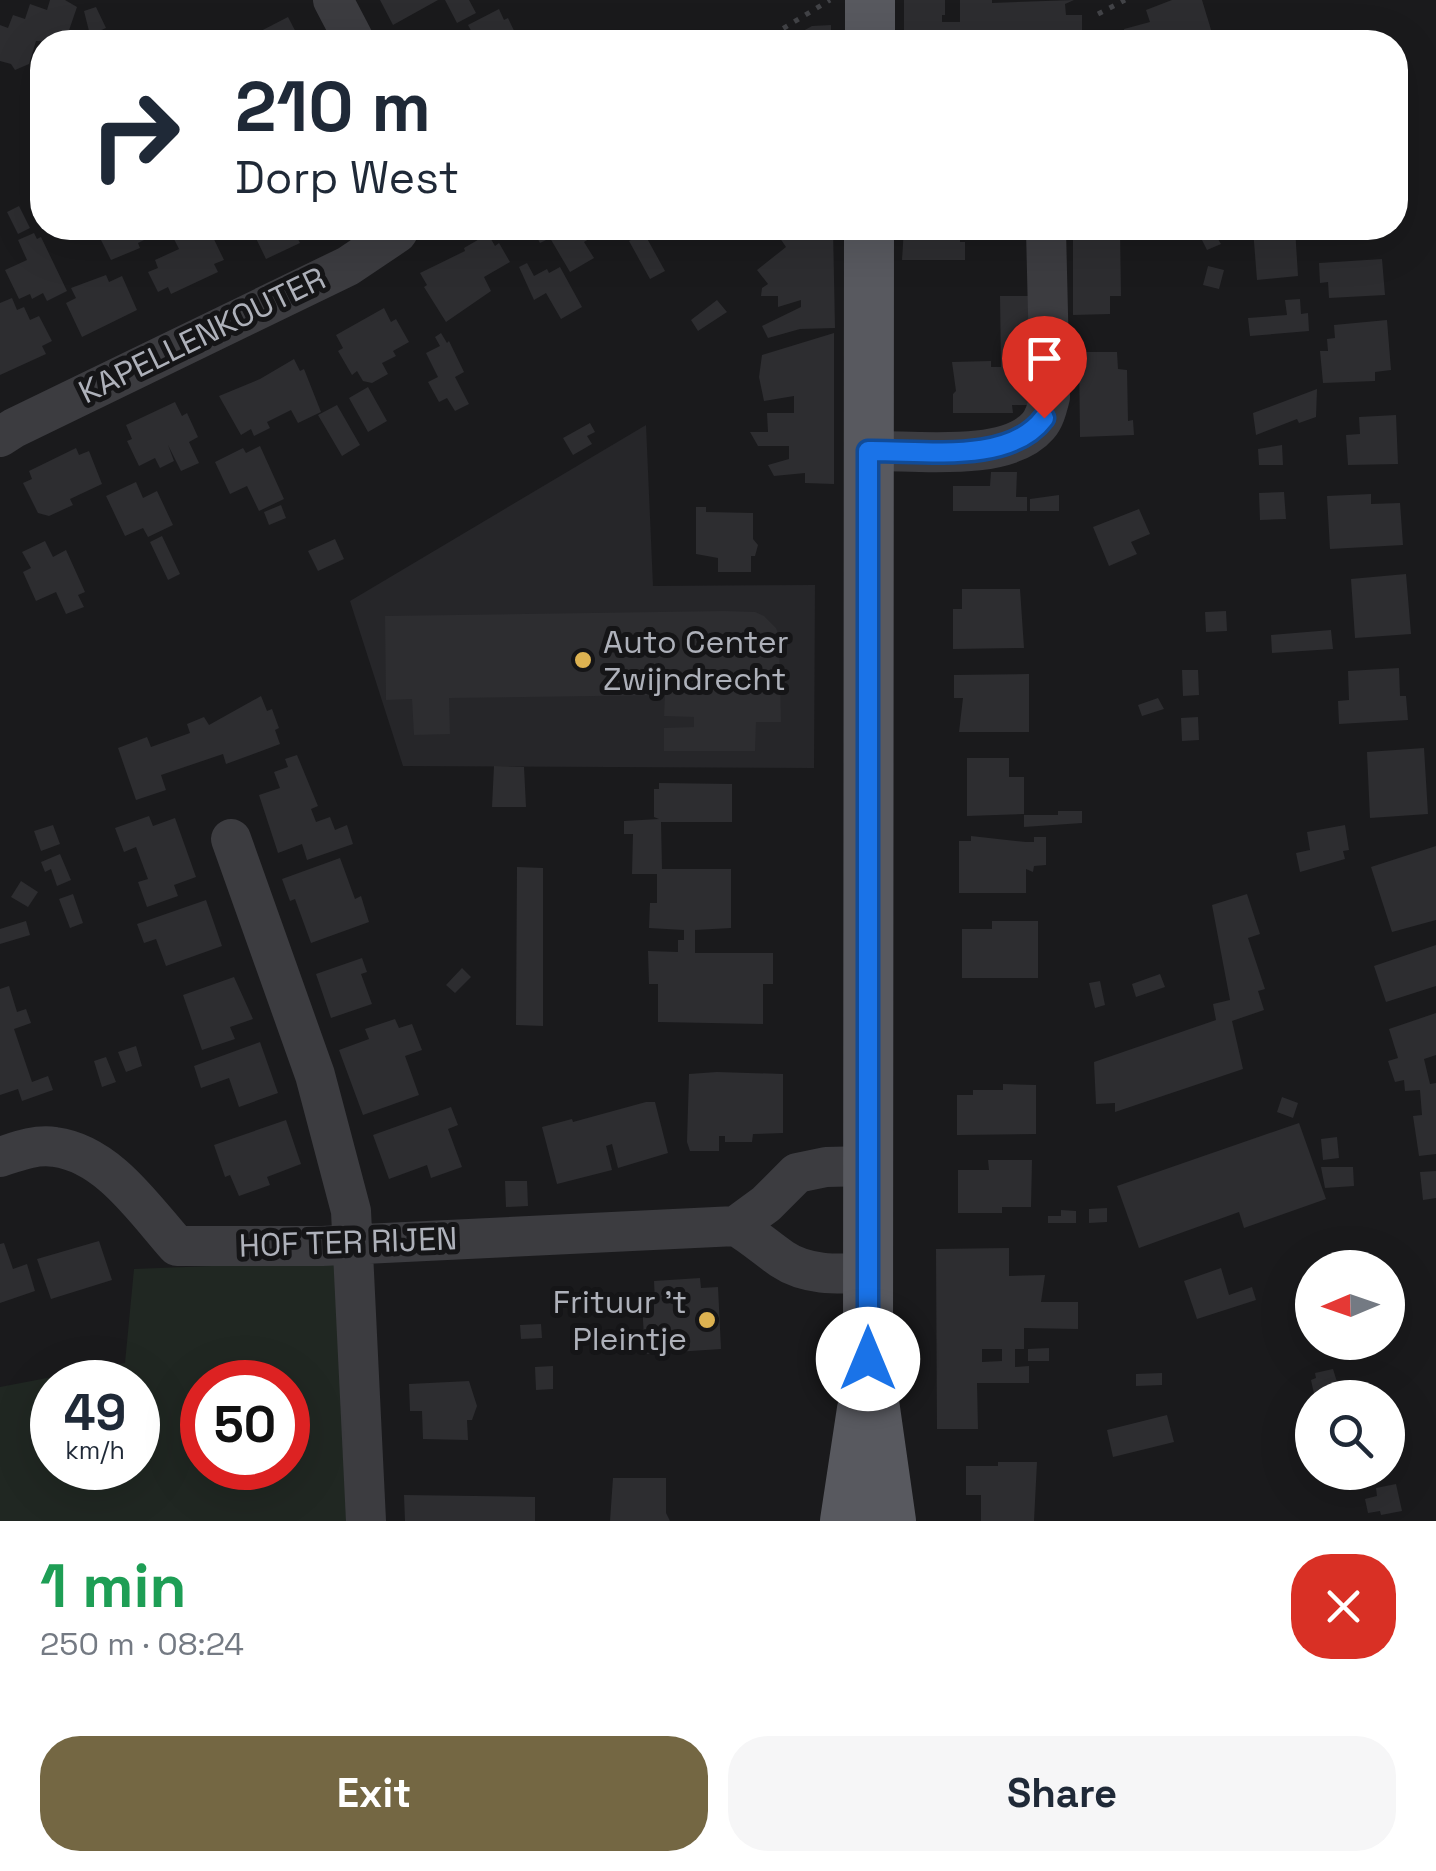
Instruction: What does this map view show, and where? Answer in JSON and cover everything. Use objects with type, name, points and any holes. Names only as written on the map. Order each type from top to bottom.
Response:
[{"type":"main road","points":[[870,0],[870,30]]},
{"type":"main road","points":[[869,240],[868,1359],[891,1521]]},
{"type":"main road","points":[[844,1521],[868,1359]]},
{"type":"street","points":[[332,0],[348,30]]},
{"type":"street","name":"KAPELLENKOUTER","points":[[0,438],[348,266],[384,240]]},
{"type":"street","points":[[868,451],[980,451],[1016,442],[1035,430],[1044,418],[1050,397],[1046,240]]},
{"type":"street","points":[[230,839],[315,1075],[351,1211],[366,1521]]},
{"type":"street","name":"HOF TER RIJEN","points":[[0,1156],[41,1147],[75,1152],[113,1175],[177,1246],[354,1245],[736,1226]]},
{"type":"street","points":[[867,1166],[826,1167],[797,1173],[766,1204],[736,1226],[783,1260],[814,1272],[868,1273]]},
{"type":"street","points":[[868,1359],[868,1521]]},
{"type":"path","points":[[781,30],[830,0]]},
{"type":"path","points":[[1098,14],[1124,0]]},
{"type":"shaded area","points":[[646,425],[653,586],[815,585],[814,768],[403,766],[350,601]]},
{"type":"shaded area","points":[[342,1261],[348,1521],[0,1521],[0,1387],[30,1381],[30,1490],[160,1490],[160,1360],[125,1360],[134,1269]]},
{"type":"building","points":[[50,0],[65,0],[77,7],[69,30],[30,30],[29,64],[15,70],[11,64],[0,61],[0,25],[8,28],[13,15],[25,19],[30,4],[47,10]]},
{"type":"building","points":[[380,0],[438,0],[393,25]]},
{"type":"building","points":[[445,0],[469,0],[476,13],[457,23]]},
{"type":"building","points":[[904,0],[945,0],[942,22],[960,22],[960,0],[1074,0],[1065,4],[1066,15],[1082,15],[1082,30],[904,30]]},
{"type":"building","points":[[1172,0],[1202,0],[1211,30],[1124,30],[1150,22],[1146,10]]},
{"type":"building","points":[[96,7],[106,28],[89,30],[84,11]]},
{"type":"building","points":[[499,9],[514,30],[471,30],[468,25]]},
{"type":"building","points":[[288,17],[295,30],[263,30]]},
{"type":"building","points":[[831,25],[831,30],[805,30]]},
{"type":"building","points":[[19,206],[30,228],[18,234],[7,212]]},
{"type":"building","points":[[30,235],[30,240],[42,240],[67,291],[47,301],[43,293],[32,299],[30,294],[19,299],[5,270],[27,260],[18,240]]},
{"type":"building","points":[[101,240],[144,240],[138,243],[140,248],[111,260]]},
{"type":"building","points":[[174,240],[214,240],[224,260],[214,264],[218,272],[171,294],[168,287],[158,292],[148,272],[158,268],[155,260],[179,249]]},
{"type":"building","points":[[257,240],[300,243],[266,259]]},
{"type":"building","points":[[478,240],[492,240],[495,246],[499,243],[510,262],[484,277],[491,291],[446,322],[424,287],[427,285],[420,273],[465,251]]},
{"type":"building","points":[[551,240],[587,240],[584,242],[594,258],[570,272]]},
{"type":"building","points":[[648,240],[665,271],[650,279],[629,241]]},
{"type":"building","points":[[781,240],[833,240],[835,328],[800,329],[768,338],[762,326],[801,307],[801,300],[778,307],[778,296],[761,296],[762,288],[768,284],[757,270],[786,247]]},
{"type":"building","points":[[903,240],[965,242],[965,260],[902,260]]},
{"type":"building","points":[[1073,240],[1120,240],[1121,296],[1110,296],[1110,314],[1073,315]]},
{"type":"building","points":[[1202,240],[1218,240],[1221,244],[1207,250]]},
{"type":"building","points":[[1254,240],[1296,240],[1298,276],[1257,280]]},
{"type":"building","points":[[1382,259],[1385,295],[1329,298],[1328,282],[1320,283],[1319,263]]},
{"type":"building","points":[[527,263],[534,276],[560,267],[582,307],[561,319],[546,293],[534,300],[519,267]]},
{"type":"building","points":[[1208,266],[1224,270],[1219,289],[1203,285]]},
{"type":"building","points":[[106,275],[109,282],[122,276],[137,310],[82,337],[66,303],[76,298],[71,288]]},
{"type":"building","points":[[1000,296],[1028,296],[1033,405],[1012,405],[1013,413],[953,413],[956,391],[952,362],[991,361],[991,367],[1001,367]]},
{"type":"building","points":[[12,298],[17,310],[24,307],[30,320],[39,316],[52,341],[42,346],[46,354],[0,375],[0,303]]},
{"type":"building","points":[[1300,299],[1301,314],[1308,313],[1309,331],[1250,336],[1248,318],[1287,315],[1285,300]]},
{"type":"building","points":[[717,300],[727,312],[698,331],[691,320]]},
{"type":"building","points":[[384,308],[391,322],[396,319],[409,342],[393,351],[396,356],[382,363],[388,374],[372,383],[363,381],[357,371],[352,375],[338,351],[343,348],[336,335]]},
{"type":"building","points":[[1387,320],[1391,370],[1375,372],[1375,381],[1323,383],[1320,351],[1328,351],[1327,339],[1335,338],[1334,325]]},
{"type":"building","points":[[441,333],[464,372],[455,377],[469,404],[455,411],[447,398],[439,402],[428,382],[438,377],[426,353],[440,346],[435,337]]},
{"type":"building","points":[[834,333],[834,484],[805,483],[805,473],[774,476],[768,465],[789,459],[789,446],[758,446],[750,432],[768,432],[767,413],[794,413],[794,396],[764,401],[759,377],[762,355]]},
{"type":"building","points":[[1079,352],[1117,352],[1118,369],[1127,370],[1128,421],[1133,420],[1134,435],[1080,437]]},
{"type":"building","points":[[294,359],[300,371],[304,369],[321,412],[298,423],[291,410],[267,422],[270,428],[254,436],[251,429],[241,435],[219,396]]},
{"type":"building","points":[[368,387],[387,421],[368,432],[349,398]]},
{"type":"building","points":[[1317,389],[1316,417],[1299,423],[1297,419],[1256,435],[1253,413]]},
{"type":"building","points":[[175,402],[182,416],[187,413],[198,437],[189,442],[199,463],[181,471],[168,445],[174,461],[160,468],[155,458],[139,466],[127,441],[132,439],[126,425]]},
{"type":"building","points":[[337,405],[360,445],[342,456],[318,415]]},
{"type":"building","points":[[1396,415],[1398,464],[1348,465],[1346,435],[1360,434],[1359,417]]},
{"type":"building","points":[[590,423],[595,432],[587,436],[592,444],[573,455],[563,438]]},
{"type":"building","points":[[1282,445],[1283,465],[1259,465],[1258,449]]},
{"type":"building","points":[[260,446],[284,499],[259,511],[247,486],[230,494],[215,462],[243,448],[246,453]]},
{"type":"building","points":[[76,448],[79,455],[89,451],[102,484],[70,499],[73,505],[49,516],[38,513],[23,483],[32,479],[29,471]]},
{"type":"building","points":[[991,472],[1017,472],[1016,497],[1027,497],[1027,511],[953,511],[953,486],[990,486]]},
{"type":"building","points":[[136,482],[143,498],[157,491],[173,525],[148,537],[143,528],[125,536],[106,496]]},
{"type":"building","points":[[1284,492],[1286,519],[1260,520],[1259,493]]},
{"type":"building","points":[[1371,494],[1371,504],[1400,503],[1403,545],[1330,549],[1327,496]]},
{"type":"building","points":[[1059,495],[1059,511],[1030,511],[1030,499]]},
{"type":"building","points":[[281,505],[286,518],[269,525],[264,512]]},
{"type":"building","points":[[696,507],[706,507],[706,512],[753,513],[753,539],[758,545],[755,556],[751,556],[751,572],[718,572],[718,558],[696,554]]},
{"type":"building","points":[[1139,509],[1150,534],[1131,542],[1137,554],[1109,566],[1093,527]]},
{"type":"building","points":[[162,536],[180,574],[168,580],[150,542]]},
{"type":"building","points":[[335,539],[344,559],[318,571],[308,551]]},
{"type":"building","points":[[45,541],[53,557],[66,550],[85,592],[78,595],[84,607],[66,614],[56,592],[36,601],[23,572],[31,568],[22,552]]},
{"type":"building","points":[[1406,574],[1411,634],[1355,638],[1351,579]]},
{"type":"building","points":[[962,589],[1020,589],[1024,648],[953,649],[953,609],[962,609]]},
{"type":"building","name":"Auto Center Zwijndrecht","points":[[725,611],[764,616],[779,636],[781,722],[756,722],[755,751],[664,751],[664,728],[694,727],[694,717],[664,716],[665,695],[449,698],[450,734],[414,735],[412,699],[386,700],[385,616]]},
{"type":"building","points":[[1226,611],[1227,631],[1206,632],[1205,612]]},
{"type":"building","points":[[1331,630],[1333,649],[1272,653],[1271,635]]},
{"type":"building","points":[[1399,668],[1400,696],[1406,696],[1408,720],[1339,724],[1338,701],[1349,700],[1348,671]]},
{"type":"building","points":[[1182,670],[1198,670],[1199,695],[1183,696]]},
{"type":"building","points":[[1029,674],[1029,732],[959,732],[963,698],[954,698],[954,675]]},
{"type":"building","points":[[261,696],[267,711],[272,709],[280,744],[226,764],[223,754],[161,775],[166,790],[136,800],[118,748],[147,737],[151,747],[190,733],[187,724],[204,717],[209,725]]},
{"type":"building","points":[[1158,698],[1164,709],[1142,716],[1138,705]]},
{"type":"building","points":[[1198,717],[1199,740],[1182,741],[1181,718]]},
{"type":"building","points":[[1424,748],[1428,814],[1370,818],[1367,752]]},
{"type":"building","points":[[297,755],[318,806],[311,809],[316,822],[330,817],[335,830],[347,825],[353,844],[307,860],[302,844],[278,853],[259,795],[280,788],[274,772],[288,767],[285,759]]},
{"type":"building","points":[[967,758],[1009,758],[1009,777],[1024,777],[1024,814],[967,816]]},
{"type":"building","points":[[494,766],[524,767],[526,807],[492,807]]},
{"type":"building","points":[[659,783],[732,784],[732,822],[661,822],[662,869],[731,869],[731,928],[695,930],[695,953],[773,953],[773,984],[763,984],[763,1024],[658,1022],[658,984],[649,984],[648,951],[678,952],[678,940],[684,940],[684,930],[649,928],[650,903],[657,903],[657,874],[632,874],[633,834],[624,834],[624,821],[659,819],[654,817],[654,789],[659,789]]},
{"type":"building","points":[[1058,811],[1082,811],[1082,823],[1024,827],[1024,815],[1058,815]]},
{"type":"building","points":[[149,816],[153,826],[175,818],[196,877],[174,885],[178,896],[147,907],[138,882],[148,879],[136,847],[124,852],[115,828]]},
{"type":"building","points":[[53,825],[60,844],[41,851],[34,831]]},
{"type":"building","points":[[1345,825],[1349,850],[1343,851],[1345,859],[1300,872],[1296,853],[1310,850],[1307,832]]},
{"type":"building","points":[[971,836],[1026,842],[1046,837],[1046,865],[1034,866],[1033,872],[1026,869],[1026,893],[959,893],[959,841],[971,841]]},
{"type":"building","points":[[1436,846],[1436,920],[1392,932],[1371,867]]},
{"type":"building","points":[[60,854],[71,880],[57,886],[51,869],[45,872],[41,862]]},
{"type":"building","points":[[340,858],[355,899],[361,896],[369,922],[311,943],[295,899],[290,901],[282,879]]},
{"type":"building","points":[[517,867],[543,868],[543,1026],[516,1025]]},
{"type":"building","points":[[21,881],[38,892],[28,907],[11,897]]},
{"type":"building","points":[[73,894],[83,923],[70,928],[59,899]]},
{"type":"building","points":[[1247,894],[1260,934],[1248,938],[1265,989],[1258,991],[1264,1010],[1232,1021],[1243,1069],[1115,1112],[1115,1103],[1096,1104],[1094,1062],[1216,1020],[1213,1004],[1230,1000],[1212,905]]},
{"type":"building","points":[[206,900],[222,946],[166,966],[156,939],[144,943],[137,924]]},
{"type":"building","points":[[26,921],[30,935],[0,944],[0,929]]},
{"type":"building","points":[[992,921],[1038,921],[1038,978],[962,978],[962,929],[992,929]]},
{"type":"building","points":[[1436,945],[1436,986],[1386,1002],[1374,966]]},
{"type":"building","points":[[362,958],[367,972],[361,974],[372,1004],[331,1018],[316,974]]},
{"type":"building","points":[[462,968],[471,977],[455,993],[446,985]]},
{"type":"building","points":[[1160,974],[1165,987],[1136,997],[1132,984]]},
{"type":"building","points":[[234,977],[253,1019],[230,1027],[235,1039],[202,1050],[183,995]]},
{"type":"building","points":[[1100,981],[1105,1005],[1095,1008],[1089,983]]},
{"type":"building","points":[[9,986],[17,1012],[26,1009],[31,1023],[14,1029],[32,1082],[48,1076],[53,1090],[22,1101],[18,1089],[0,1095],[0,989]]},
{"type":"building","points":[[1436,1013],[1436,1055],[1424,1059],[1430,1084],[1436,1083],[1436,1154],[1419,1156],[1413,1116],[1422,1115],[1420,1090],[1405,1091],[1404,1080],[1395,1082],[1388,1061],[1398,1058],[1389,1029]]},
{"type":"building","points":[[395,1019],[399,1028],[412,1024],[422,1050],[405,1056],[419,1095],[363,1115],[339,1050],[369,1039],[365,1029]]},
{"type":"building","points":[[260,1042],[278,1093],[239,1107],[229,1078],[201,1088],[194,1066]]},
{"type":"building","points":[[136,1046],[142,1066],[126,1072],[118,1052]]},
{"type":"building","points":[[106,1057],[116,1082],[102,1087],[94,1061]]},
{"type":"building","points":[[689,1074],[783,1074],[783,1133],[753,1134],[752,1142],[725,1142],[725,1136],[719,1136],[719,1151],[690,1151]]},
{"type":"building","points":[[1003,1084],[1036,1085],[1036,1134],[957,1135],[957,1095],[973,1095],[973,1090],[1003,1090]]},
{"type":"building","points":[[1282,1097],[1298,1103],[1293,1118],[1277,1112]]},
{"type":"building","points":[[655,1102],[668,1153],[618,1168],[612,1144],[606,1146],[612,1170],[557,1184],[542,1127]]},
{"type":"building","points":[[451,1107],[458,1125],[448,1129],[462,1167],[431,1178],[427,1165],[389,1179],[373,1135]]},
{"type":"building","points":[[286,1120],[301,1164],[267,1177],[270,1185],[239,1196],[230,1175],[225,1177],[214,1145]]},
{"type":"building","points":[[1299,1123],[1326,1199],[1244,1228],[1239,1212],[1139,1248],[1117,1186]]},
{"type":"building","points":[[1337,1137],[1339,1158],[1323,1160],[1321,1139]]},
{"type":"building","points":[[988,1160],[1032,1160],[1031,1207],[1002,1207],[1002,1213],[958,1213],[958,1170],[989,1170]]},
{"type":"building","points":[[1321,1167],[1353,1167],[1354,1186],[1325,1188]]},
{"type":"building","points":[[1436,1171],[1436,1198],[1423,1200],[1420,1172]]},
{"type":"building","points":[[505,1181],[527,1181],[528,1206],[506,1207]]},
{"type":"building","points":[[1107,1208],[1107,1222],[1089,1223],[1089,1209]]},
{"type":"building","points":[[1061,1210],[1076,1211],[1076,1223],[1048,1223],[1048,1216],[1061,1216]]},
{"type":"building","points":[[99,1241],[112,1280],[51,1299],[37,1259]]},
{"type":"building","points":[[4,1243],[13,1269],[27,1264],[35,1291],[0,1303],[0,1244]]},
{"type":"building","points":[[1009,1248],[1009,1276],[1045,1275],[1041,1302],[1078,1302],[1078,1329],[1024,1328],[1024,1349],[1015,1349],[1015,1367],[1029,1366],[1029,1383],[977,1383],[978,1429],[937,1429],[936,1249]],"holes":[[[982,1349],[1002,1349],[1002,1361],[982,1362]]]},
{"type":"building","points":[[1221,1268],[1229,1295],[1252,1287],[1256,1300],[1197,1319],[1184,1281]]},
{"type":"building","points":[[700,1278],[701,1288],[718,1287],[721,1349],[645,1354],[642,1303],[655,1302],[654,1281]]},
{"type":"building","points":[[541,1324],[542,1338],[521,1339],[520,1325]]},
{"type":"building","points":[[1049,1348],[1049,1361],[1028,1361],[1028,1349]]},
{"type":"building","points":[[553,1366],[553,1389],[536,1390],[535,1367]]},
{"type":"building","points":[[1333,1369],[1336,1380],[1311,1380],[1316,1378],[1315,1373]]},
{"type":"building","points":[[1162,1373],[1162,1385],[1136,1386],[1136,1374]]},
{"type":"building","points":[[469,1381],[477,1406],[472,1420],[467,1420],[468,1440],[423,1439],[422,1411],[410,1411],[409,1384]]},
{"type":"building","points":[[1167,1415],[1174,1442],[1113,1457],[1107,1430]]},
{"type":"building","points":[[998,1462],[1037,1462],[1034,1521],[981,1521],[981,1495],[966,1495],[966,1466],[998,1466]]},
{"type":"building","points":[[613,1478],[666,1478],[666,1513],[670,1521],[610,1521]]},
{"type":"building","points":[[1376,1490],[1397,1490],[1402,1511],[1368,1513],[1365,1499],[1377,1496]]},
{"type":"building","points":[[404,1495],[535,1497],[535,1521],[405,1521]]},
{"type":"place","name":"Auto Center Zwijndrecht","points":[[583,660]]},
{"type":"place","name":"Frituur 't Pleintje","points":[[707,1320]]},
{"type":"route","points":[[868,1359],[868,451],[980,451],[1016,442],[1035,430],[1044,418]]}]
